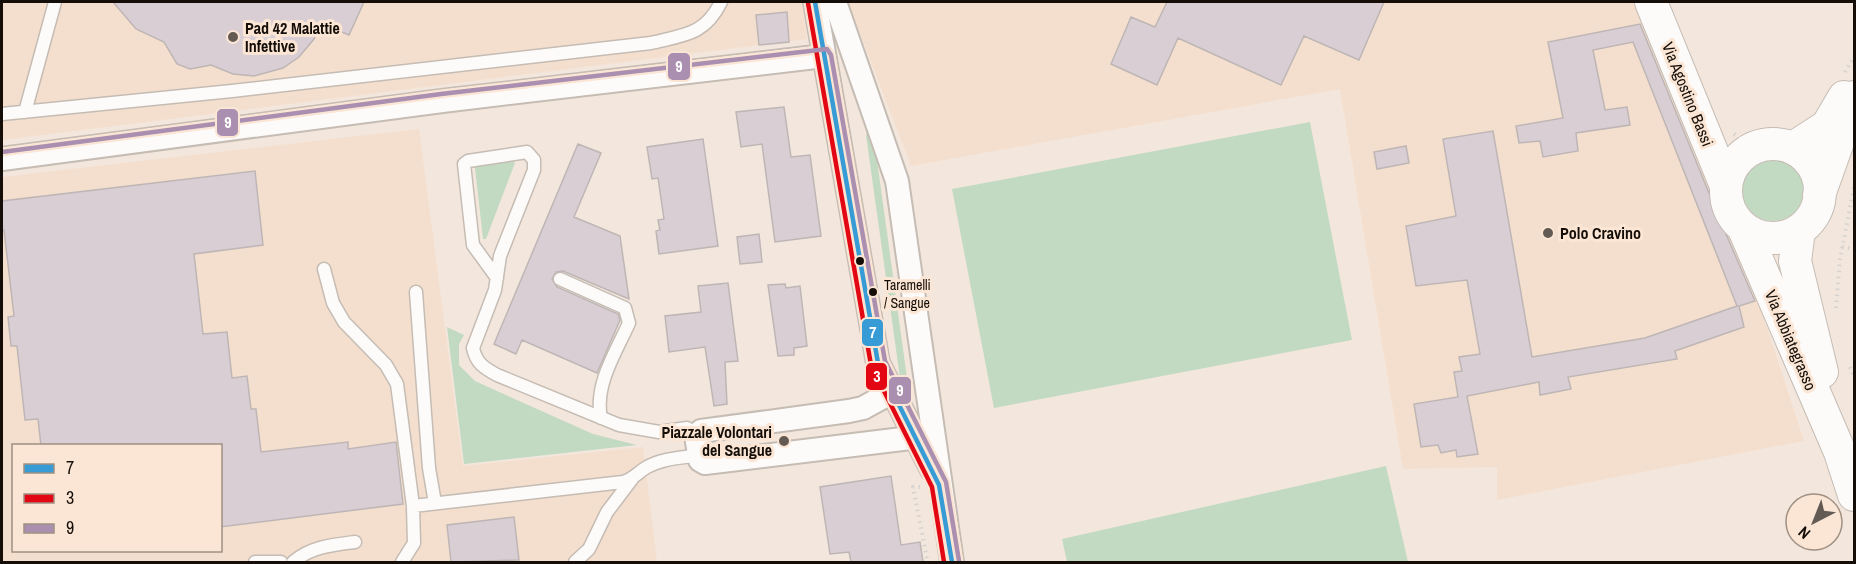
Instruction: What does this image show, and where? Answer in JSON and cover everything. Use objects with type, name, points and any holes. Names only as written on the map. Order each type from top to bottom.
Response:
[{"type":"main road","name":"Via Agostino Bassi","points":[[1651,2],[1726,186]]},
{"type":"main road","points":[[1793,148],[1827,126],[1854,81]]},
{"type":"main road","points":[[1820,195],[1818,176],[1808,160],[1793,148],[1777,144],[1760,145],[1745,152],[1732,170],[1726,186],[1727,202],[1732,215],[1743,227],[1756,235],[1770,238],[1785,236],[1799,230],[1813,215],[1820,195],[1854,97]]},
{"type":"main road","points":[[1696,117],[1719,143],[1745,152]]},
{"type":"main road","name":"Via Abbiategrasso","points":[[1743,227],[1850,477]]},
{"type":"main road","name":"Via Abbiategrasso","points":[[1799,230],[1795,261],[1850,477]]},
{"type":"street","points":[[815,2],[878,363],[892,392],[924,436]]},
{"type":"street","points":[[835,2],[843,32],[870,99],[897,181],[924,436],[939,484],[952,562]]},
{"type":"street","points":[[2,159],[442,101],[824,56]]},
{"type":"street","points":[[835,114],[849,99],[860,97],[870,99]]},
{"type":"street","points":[[892,392],[863,408],[849,411],[701,432],[698,445],[700,460],[705,464],[924,436]]},
{"type":"lane","points":[[25,112],[56,2]]},
{"type":"lane","points":[[2,114],[232,92],[651,43],[690,34],[712,19],[721,2]]},
{"type":"lane","points":[[497,278],[473,245],[464,164],[468,161],[527,152],[534,160],[534,170],[500,256],[497,278],[495,290],[473,348],[475,357],[482,367],[497,375],[619,425],[659,432],[687,428],[698,445],[645,468],[632,479],[607,512],[589,549],[575,562]]},
{"type":"lane","points":[[324,269],[333,303],[344,322],[386,365],[397,384],[413,506],[414,543],[402,562]]},
{"type":"lane","points":[[560,279],[626,308],[629,314],[629,323],[601,385],[597,403],[601,418]]},
{"type":"lane","points":[[416,292],[429,468],[435,503]]},
{"type":"lane","points":[[413,506],[632,479]]},
{"type":"lane","points":[[293,562],[304,553],[325,546],[355,542]]},
{"type":"lane","points":[[255,562],[281,562]]},
{"type":"path","points":[[1837,313],[1842,247],[1854,187]]},
{"type":"path","points":[[1842,247],[1854,249]]},
{"type":"path","points":[[1847,360],[1854,377]]},
{"type":"path","points":[[913,487],[927,562]]},
{"type":"shaded area","points":[[2,2],[802,2],[807,39],[2,140]]},
{"type":"shaded area","name":"Polo Cravino","points":[[848,2],[1643,2],[1758,300],[1804,441],[1497,500],[1497,467],[1403,469],[1340,89],[911,166]]},
{"type":"shaded area","points":[[419,129],[463,466],[643,447],[657,562],[2,562],[2,177]]},
{"type":"green space","points":[[1310,122],[1352,340],[994,408],[952,189]]},
{"type":"green space","points":[[868,129],[873,131],[906,381],[900,378],[866,135]]},
{"type":"green space","points":[[1767,159],[1779,159],[1795,168],[1802,178],[1804,190],[1802,202],[1795,212],[1779,221],[1767,221],[1756,216],[1747,207],[1742,196],[1742,184],[1747,173],[1756,164]]},
{"type":"green space","points":[[513,161],[515,163],[486,239],[483,239],[476,165]]},
{"type":"green space","points":[[447,327],[464,335],[459,344],[459,365],[475,381],[593,434],[637,445],[464,464]]},
{"type":"green space","points":[[1386,466],[1408,562],[1067,562],[1062,539]]},
{"type":"building","name":"Pad 42 Malattie Infettive","points":[[113,2],[364,2],[349,35],[321,23],[314,39],[299,57],[283,68],[254,76],[233,74],[211,65],[190,69],[177,64],[164,42],[136,29]]},
{"type":"building","points":[[1167,2],[1384,2],[1359,60],[1304,36],[1281,85],[1178,38],[1157,85],[1111,64],[1131,17],[1155,27]]},
{"type":"building","points":[[787,12],[789,42],[759,45],[756,15]]},
{"type":"building","points":[[1640,24],[1709,193],[1722,203],[1728,219],[1726,234],[1755,301],[1739,306],[1744,327],[1675,351],[1677,359],[1568,377],[1571,389],[1540,395],[1539,382],[1467,396],[1478,454],[1457,457],[1456,450],[1441,453],[1438,445],[1421,447],[1414,404],[1458,397],[1454,372],[1462,371],[1459,357],[1480,354],[1467,280],[1416,286],[1406,226],[1456,216],[1443,139],[1493,131],[1532,357],[1645,338],[1737,306],[1633,42],[1593,50],[1605,110],[1627,107],[1630,125],[1576,133],[1578,151],[1543,157],[1540,141],[1519,143],[1516,126],[1563,118],[1548,42]]},
{"type":"building","points":[[784,107],[791,157],[810,155],[821,236],[775,242],[762,144],[741,147],[736,112]]},
{"type":"building","points":[[703,139],[718,246],[659,254],[656,231],[660,230],[658,220],[664,219],[658,178],[652,179],[647,147]]},
{"type":"building","points":[[578,144],[601,153],[574,217],[620,236],[629,299],[563,271],[556,272],[552,279],[557,287],[618,314],[620,320],[597,373],[522,340],[516,354],[494,344]]},
{"type":"building","points":[[1406,146],[1409,163],[1377,169],[1374,152]]},
{"type":"building","points":[[255,171],[263,245],[194,254],[203,334],[227,332],[232,378],[247,376],[251,409],[256,409],[261,452],[348,442],[348,449],[396,442],[403,504],[222,527],[222,444],[41,444],[38,419],[25,420],[17,346],[11,346],[8,317],[14,316],[4,230],[2,230],[2,201]]},
{"type":"building","points":[[759,234],[762,262],[740,264],[737,237]]},
{"type":"building","points":[[728,283],[738,361],[725,362],[727,404],[714,406],[705,347],[669,352],[665,316],[701,312],[698,286]]},
{"type":"building","points":[[785,284],[786,288],[800,286],[807,346],[794,348],[794,355],[778,356],[768,285]]},
{"type":"building","points":[[891,476],[901,545],[920,542],[923,562],[851,562],[849,552],[830,554],[820,487]]},
{"type":"building","points":[[514,517],[519,560],[451,562],[447,525]]},
{"type":"transit line","name":"7","points":[[815,2],[878,363],[939,485],[952,562]]},
{"type":"transit line","name":"3","points":[[808,3],[871,365],[932,487],[944,562]]},
{"type":"transit line","name":"9","points":[[2,152],[441,94],[827,49],[831,55],[885,361],[946,482],[959,561]]},
{"type":"place","name":"Pad 42 Malattie Infettive","points":[[233,37]]},
{"type":"place","name":"Polo Cravino","points":[[1548,233]]},
{"type":"place","name":"Taramelli / Sangue","points":[[873,292]]},
{"type":"place","name":"Piazzale Volontari del Sangue","points":[[784,441]]}]
